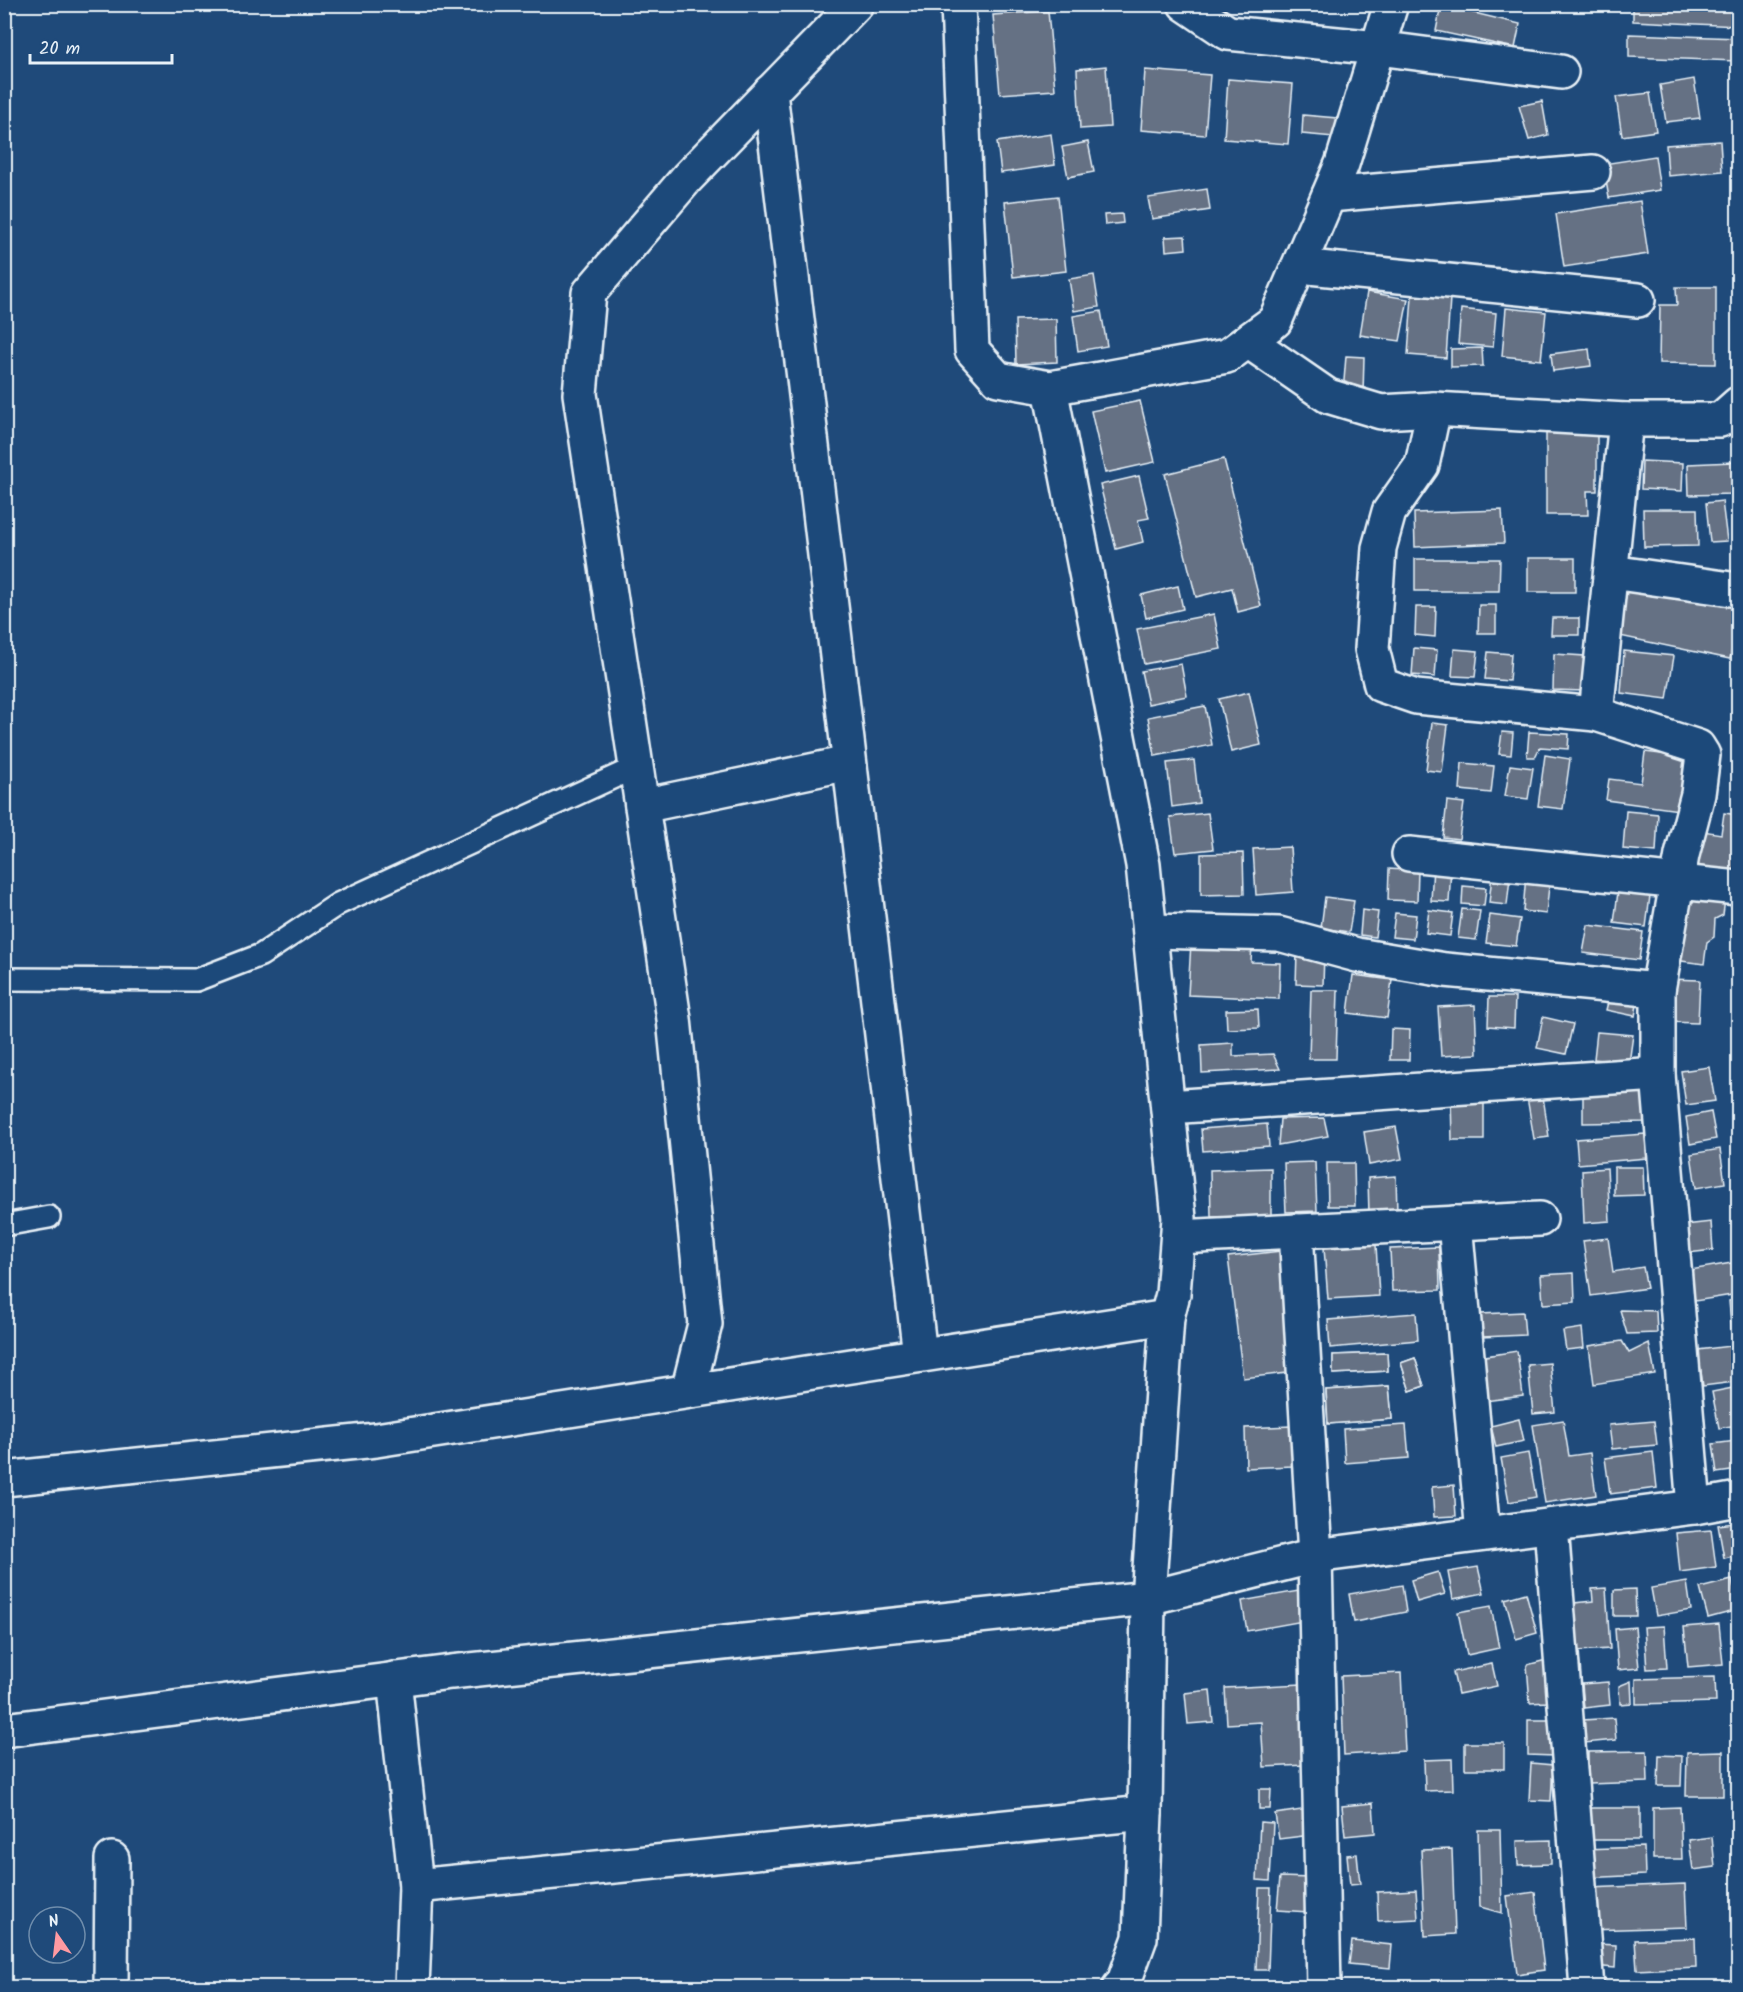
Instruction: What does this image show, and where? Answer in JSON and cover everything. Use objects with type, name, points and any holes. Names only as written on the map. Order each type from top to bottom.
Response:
[{"type":"street","points":[[688,1391],[705,1324],[674,1019],[580,394],[589,293],[687,178],[856,4]]},
{"type":"street","points":[[957,4],[972,350],[998,379],[1050,387],[1227,356],[1275,321],[1342,164],[1392,4]]},
{"type":"street","points":[[1185,4],[1228,33],[1378,48],[1561,72]]},
{"type":"street","points":[[770,92],[920,1355]]},
{"type":"street","points":[[1329,195],[1593,172]]},
{"type":"street","points":[[1299,266],[1638,300]]},
{"type":"street","points":[[1248,341],[1328,396],[1381,412],[1434,409],[1626,420],[1720,420],[1738,404]]},
{"type":"street","points":[[1050,387],[1143,865],[1179,1218],[1173,1294],[1167,1317],[1148,1598],[1145,1813],[1140,1938],[1124,1982],[1119,1988]]},
{"type":"street","points":[[1434,409],[1422,465],[1389,512],[1378,548],[1372,650],[1381,685],[1416,697],[1596,714],[1698,747],[1704,755],[1698,794],[1682,855],[1658,990],[1658,1074],[1694,1507]]},
{"type":"street","points":[[1596,714],[1626,420]]},
{"type":"street","points":[[1611,572],[1738,590]]},
{"type":"street","points":[[642,806],[849,763]]},
{"type":"street","points":[[1409,854],[1738,888]]},
{"type":"street","points":[[1150,931],[1279,934],[1357,956],[1445,970],[1658,990]]},
{"type":"street","points":[[1168,1107],[1658,1074]]},
{"type":"street","points":[[1178,1237],[1540,1219]]},
{"type":"street","points":[[1455,1223],[1483,1534]]},
{"type":"street","points":[[1296,1231],[1316,1556],[1324,1988]]},
{"type":"street","points":[[4,1479],[376,1440],[1167,1317]]},
{"type":"street","points":[[4,1730],[394,1679],[1148,1598],[1316,1556],[1694,1507],[1738,1499]]},
{"type":"street","points":[[1551,1526],[1587,1988]]},
{"type":"street","points":[[394,1679],[416,1886],[412,1988]]},
{"type":"street","points":[[416,1886],[1145,1813]]},
{"type":"street","points":[[111,1988],[112,1859]]},
{"type":"lane","points":[[4,979],[196,980],[261,955],[338,904],[636,767]]},
{"type":"lane","points":[[4,1225],[49,1217]]},
{"type":"building","points":[[1633,4],[1738,4],[1738,26],[1633,21]]},
{"type":"building","points":[[1441,5],[1520,24],[1515,48],[1436,31]]},
{"type":"building","points":[[1048,11],[1055,90],[1000,94],[993,15]]},
{"type":"building","points":[[1629,34],[1738,38],[1737,61],[1629,57]]},
{"type":"building","points":[[1106,66],[1110,127],[1080,129],[1077,69]]},
{"type":"building","points":[[1145,70],[1210,75],[1205,135],[1141,130]]},
{"type":"building","points":[[1228,79],[1293,84],[1288,144],[1224,139]]},
{"type":"building","points":[[1694,79],[1700,118],[1666,122],[1660,85]]},
{"type":"building","points":[[1650,93],[1656,131],[1622,136],[1616,97]]},
{"type":"building","points":[[1542,101],[1548,135],[1529,140],[1519,106]]},
{"type":"building","points":[[1303,115],[1337,118],[1334,137],[1302,134]]},
{"type":"building","points":[[1051,134],[1055,165],[1001,173],[997,142]]},
{"type":"building","points":[[1720,141],[1722,171],[1668,176],[1666,145]]},
{"type":"building","points":[[1088,142],[1094,172],[1068,177],[1062,147]]},
{"type":"building","points":[[1655,156],[1660,190],[1609,198],[1603,164]]},
{"type":"building","points":[[1207,189],[1210,210],[1152,219],[1148,198]]},
{"type":"building","points":[[1058,196],[1066,271],[1013,277],[1005,202]]},
{"type":"building","points":[[1640,201],[1648,254],[1564,267],[1556,214]]},
{"type":"building","points":[[1122,214],[1123,223],[1105,225],[1104,215]]},
{"type":"building","points":[[1185,236],[1186,249],[1166,251],[1165,237]]},
{"type":"building","points":[[1094,275],[1099,307],[1074,311],[1069,279]]},
{"type":"building","points":[[1676,287],[1716,287],[1716,364],[1659,363],[1660,305],[1677,305]]},
{"type":"building","points":[[1367,292],[1408,299],[1400,341],[1360,335]]},
{"type":"building","points":[[1412,296],[1450,298],[1446,358],[1408,355]]},
{"type":"building","points":[[1506,308],[1546,312],[1541,360],[1502,356]]},
{"type":"building","points":[[1461,309],[1496,313],[1493,347],[1458,344]]},
{"type":"building","points":[[1101,311],[1107,346],[1078,351],[1073,316]]},
{"type":"building","points":[[1056,319],[1057,362],[1016,364],[1015,320]]},
{"type":"building","points":[[1482,348],[1483,366],[1451,367],[1451,349]]},
{"type":"building","points":[[1589,349],[1591,366],[1553,371],[1551,354]]},
{"type":"building","points":[[1346,356],[1364,357],[1363,394],[1343,393]]},
{"type":"building","points":[[1140,401],[1155,462],[1105,473],[1091,411]]},
{"type":"building","points":[[1546,424],[1597,425],[1597,491],[1587,491],[1588,515],[1546,515]]},
{"type":"building","points":[[1224,459],[1261,606],[1238,612],[1232,588],[1196,597],[1165,474]]},
{"type":"building","points":[[1642,461],[1683,463],[1682,491],[1641,489]]},
{"type":"building","points":[[1733,462],[1734,494],[1689,495],[1688,464]]},
{"type":"building","points":[[1139,476],[1149,518],[1138,520],[1143,542],[1116,549],[1100,485]]},
{"type":"building","points":[[1722,501],[1727,541],[1710,542],[1706,503]]},
{"type":"building","points":[[1734,502],[1738,502],[1738,538],[1734,538]]},
{"type":"building","points":[[1643,509],[1697,509],[1698,546],[1644,547]]},
{"type":"building","points":[[1502,510],[1504,543],[1415,547],[1414,513]]},
{"type":"building","points":[[1528,558],[1575,558],[1575,592],[1528,592]]},
{"type":"building","points":[[1415,559],[1500,559],[1499,591],[1415,591]]},
{"type":"building","points":[[1627,574],[1738,597],[1738,618],[1730,659],[1615,635]]},
{"type":"building","points":[[1178,586],[1183,609],[1146,618],[1141,595]]},
{"type":"building","points":[[1479,605],[1496,605],[1496,633],[1478,633]]},
{"type":"building","points":[[1416,607],[1436,607],[1435,637],[1415,635]]},
{"type":"building","points":[[1214,614],[1221,649],[1144,664],[1137,629]]},
{"type":"building","points":[[1552,618],[1579,618],[1579,635],[1551,635]]},
{"type":"building","points":[[1414,648],[1437,650],[1435,677],[1412,675]]},
{"type":"building","points":[[1454,649],[1478,651],[1475,677],[1452,676]]},
{"type":"building","points":[[1624,651],[1674,656],[1667,699],[1621,693]]},
{"type":"building","points":[[1488,652],[1511,654],[1509,681],[1485,679]]},
{"type":"building","points":[[1554,654],[1585,656],[1584,691],[1553,690]]},
{"type":"building","points":[[1181,664],[1187,696],[1148,704],[1141,671]]},
{"type":"building","points":[[1249,692],[1261,745],[1231,752],[1219,699]]},
{"type":"building","points":[[1205,706],[1212,745],[1155,756],[1148,717]]},
{"type":"building","points":[[1432,723],[1448,725],[1442,772],[1426,770]]},
{"type":"building","points":[[1502,732],[1513,733],[1511,755],[1499,754]]},
{"type":"building","points":[[1529,732],[1569,734],[1568,749],[1540,747],[1535,757],[1527,757]]},
{"type":"building","points":[[1645,752],[1693,758],[1686,811],[1606,800],[1609,779],[1641,783]]},
{"type":"building","points":[[1545,755],[1570,759],[1563,809],[1538,806]]},
{"type":"building","points":[[1194,760],[1199,803],[1172,807],[1167,763]]},
{"type":"building","points":[[1462,763],[1494,766],[1491,793],[1460,790]]},
{"type":"building","points":[[1510,765],[1533,768],[1528,799],[1505,796]]},
{"type":"building","points":[[1447,801],[1464,803],[1459,839],[1443,837]]},
{"type":"building","points":[[1626,811],[1658,814],[1656,852],[1623,849]]},
{"type":"building","points":[[1208,813],[1213,849],[1175,853],[1170,817]]},
{"type":"building","points":[[1724,813],[1738,815],[1738,879],[1690,872],[1697,830],[1721,834]]},
{"type":"building","points":[[1290,847],[1293,892],[1256,895],[1253,849]]},
{"type":"building","points":[[1243,853],[1244,894],[1201,895],[1201,854]]},
{"type":"building","points":[[1433,866],[1451,867],[1449,902],[1431,901]]},
{"type":"building","points":[[1493,866],[1511,869],[1507,905],[1489,903]]},
{"type":"building","points":[[1389,869],[1418,871],[1417,901],[1388,900]]},
{"type":"building","points":[[1526,875],[1550,877],[1546,914],[1523,911]]},
{"type":"building","points":[[1463,886],[1486,888],[1484,906],[1462,904]]},
{"type":"building","points":[[1618,892],[1650,896],[1646,927],[1614,923]]},
{"type":"building","points":[[1682,894],[1725,899],[1723,915],[1715,919],[1714,937],[1707,942],[1704,964],[1674,960]]},
{"type":"building","points":[[1325,897],[1354,901],[1349,932],[1321,928]]},
{"type":"building","points":[[1462,909],[1480,911],[1476,940],[1458,938]]},
{"type":"building","points":[[1362,910],[1378,912],[1375,937],[1360,935]]},
{"type":"building","points":[[1429,910],[1453,913],[1450,936],[1426,933]]},
{"type":"building","points":[[1395,913],[1416,915],[1413,939],[1392,937]]},
{"type":"building","points":[[1490,915],[1520,919],[1516,946],[1486,943]]},
{"type":"building","points":[[1588,925],[1643,932],[1639,960],[1583,953]]},
{"type":"building","points":[[1191,942],[1252,945],[1251,962],[1280,963],[1279,999],[1188,995]]},
{"type":"building","points":[[1297,952],[1324,953],[1323,985],[1296,984]]},
{"type":"building","points":[[1353,975],[1392,980],[1387,1018],[1348,1013]]},
{"type":"building","points":[[1668,979],[1700,980],[1698,1023],[1667,1022]]},
{"type":"building","points":[[1612,986],[1640,988],[1635,1016],[1606,1010]]},
{"type":"building","points":[[1311,990],[1338,990],[1336,1059],[1309,1059]]},
{"type":"building","points":[[1489,997],[1515,997],[1514,1028],[1488,1026]]},
{"type":"building","points":[[1475,1005],[1477,1054],[1441,1056],[1438,1007]]},
{"type":"building","points":[[1258,1009],[1259,1028],[1227,1029],[1226,1010]]},
{"type":"building","points":[[1543,1017],[1573,1024],[1566,1054],[1537,1048]]},
{"type":"building","points":[[1391,1029],[1410,1030],[1409,1060],[1390,1060]]},
{"type":"building","points":[[1597,1032],[1633,1035],[1629,1063],[1594,1059]]},
{"type":"building","points":[[1233,1043],[1233,1056],[1273,1054],[1280,1069],[1202,1073],[1201,1045]]},
{"type":"building","points":[[1709,1067],[1715,1101],[1686,1105],[1681,1071]]},
{"type":"building","points":[[1541,1083],[1549,1137],[1534,1139],[1525,1085]]},
{"type":"building","points":[[1645,1093],[1646,1122],[1583,1123],[1583,1094]]},
{"type":"building","points":[[1484,1095],[1484,1140],[1452,1140],[1451,1096]]},
{"type":"building","points":[[1711,1112],[1716,1139],[1690,1144],[1686,1117]]},
{"type":"building","points":[[1324,1118],[1328,1136],[1278,1145],[1280,1119]]},
{"type":"building","points":[[1267,1124],[1269,1146],[1203,1151],[1201,1129]]},
{"type":"building","points":[[1396,1127],[1402,1159],[1369,1165],[1364,1132]]},
{"type":"building","points":[[1645,1134],[1647,1158],[1578,1164],[1576,1139]]},
{"type":"building","points":[[1720,1149],[1725,1183],[1696,1188],[1691,1154]]},
{"type":"building","points":[[1315,1162],[1317,1211],[1286,1212],[1284,1163]]},
{"type":"building","points":[[1327,1163],[1354,1163],[1355,1206],[1328,1206]]},
{"type":"building","points":[[1614,1167],[1643,1167],[1644,1195],[1614,1196]]},
{"type":"building","points":[[1271,1168],[1271,1216],[1211,1217],[1210,1170]]},
{"type":"building","points":[[1607,1168],[1610,1221],[1584,1223],[1582,1170]]},
{"type":"building","points":[[1396,1176],[1397,1213],[1369,1214],[1368,1178]]},
{"type":"building","points":[[1711,1222],[1713,1250],[1688,1253],[1685,1225]]},
{"type":"building","points":[[1608,1238],[1613,1272],[1643,1267],[1647,1288],[1591,1296],[1583,1241]]},
{"type":"building","points":[[1376,1245],[1379,1296],[1328,1299],[1324,1248]]},
{"type":"building","points":[[1439,1247],[1440,1290],[1392,1291],[1390,1249]]},
{"type":"building","points":[[1281,1251],[1296,1372],[1243,1378],[1228,1257]]},
{"type":"building","points":[[1738,1262],[1738,1294],[1695,1301],[1690,1270]]},
{"type":"building","points":[[1574,1273],[1575,1302],[1543,1304],[1541,1275]]},
{"type":"building","points":[[1738,1300],[1738,1336],[1732,1336],[1729,1301]]},
{"type":"building","points":[[1620,1310],[1656,1311],[1657,1333],[1627,1334]]},
{"type":"building","points":[[1523,1312],[1525,1335],[1482,1337],[1481,1314]]},
{"type":"building","points":[[1416,1313],[1418,1340],[1330,1348],[1328,1320]]},
{"type":"building","points":[[1582,1328],[1584,1348],[1566,1350],[1563,1331]]},
{"type":"building","points":[[1622,1341],[1629,1353],[1649,1343],[1655,1374],[1594,1384],[1589,1346]]},
{"type":"building","points":[[1730,1346],[1734,1382],[1703,1386],[1698,1350]]},
{"type":"building","points":[[1517,1351],[1523,1396],[1485,1401],[1479,1357]]},
{"type":"building","points":[[1387,1353],[1388,1371],[1333,1374],[1333,1355]]},
{"type":"building","points":[[1387,1353],[1388,1371],[1333,1374],[1333,1355]]},
{"type":"building","points":[[1415,1358],[1424,1386],[1410,1391],[1401,1363]]},
{"type":"building","points":[[1415,1358],[1424,1386],[1410,1391],[1401,1363]]},
{"type":"building","points":[[1550,1363],[1555,1412],[1533,1414],[1528,1365]]},
{"type":"building","points":[[1389,1386],[1392,1419],[1328,1424],[1326,1390]]},
{"type":"building","points":[[1389,1386],[1392,1419],[1328,1424],[1326,1390]]},
{"type":"building","points":[[1738,1387],[1738,1425],[1719,1428],[1712,1392]]},
{"type":"building","points":[[1519,1419],[1524,1441],[1496,1447],[1491,1426]]},
{"type":"building","points":[[1563,1420],[1569,1456],[1590,1453],[1596,1495],[1545,1503],[1533,1425]]},
{"type":"building","points":[[1654,1421],[1657,1445],[1612,1449],[1609,1425]]},
{"type":"building","points":[[1406,1425],[1409,1458],[1345,1463],[1343,1429]]},
{"type":"building","points":[[1291,1426],[1293,1466],[1246,1468],[1245,1428]]},
{"type":"building","points":[[1736,1441],[1738,1470],[1717,1473],[1713,1444]]},
{"type":"building","points":[[1653,1452],[1657,1488],[1610,1494],[1605,1458]]},
{"type":"building","points":[[1528,1453],[1536,1497],[1509,1502],[1501,1458]]},
{"type":"building","points":[[1454,1485],[1456,1516],[1434,1517],[1432,1487]]},
{"type":"building","points":[[1735,1523],[1738,1555],[1724,1558],[1718,1525]]},
{"type":"building","points":[[1711,1530],[1716,1567],[1680,1572],[1676,1533]]},
{"type":"building","points":[[1478,1567],[1484,1593],[1453,1599],[1448,1572]]},
{"type":"building","points":[[1438,1572],[1445,1594],[1417,1602],[1411,1580]]},
{"type":"building","points":[[1732,1580],[1738,1610],[1708,1618],[1700,1588]]},
{"type":"building","points":[[1687,1582],[1691,1610],[1656,1616],[1651,1588]]},
{"type":"building","points":[[1402,1585],[1406,1612],[1354,1622],[1349,1594]]},
{"type":"building","points":[[1606,1588],[1610,1649],[1577,1651],[1574,1603],[1593,1601],[1592,1589]]},
{"type":"building","points":[[1635,1589],[1636,1616],[1614,1616],[1614,1590]]},
{"type":"building","points":[[1304,1590],[1309,1620],[1247,1631],[1242,1601]]},
{"type":"building","points":[[1526,1593],[1537,1633],[1516,1639],[1505,1599]]},
{"type":"building","points":[[1491,1606],[1499,1648],[1467,1655],[1458,1612]]},
{"type":"building","points":[[1719,1624],[1723,1664],[1688,1667],[1684,1627]]},
{"type":"building","points":[[1664,1626],[1667,1668],[1647,1669],[1644,1627]]},
{"type":"building","points":[[1635,1627],[1639,1668],[1618,1670],[1615,1629]]},
{"type":"building","points":[[1546,1660],[1548,1702],[1530,1703],[1527,1665]]},
{"type":"building","points":[[1492,1664],[1497,1686],[1458,1694],[1453,1672]]},
{"type":"building","points":[[1401,1673],[1405,1751],[1344,1755],[1341,1676]]},
{"type":"building","points":[[1715,1677],[1716,1702],[1636,1704],[1636,1679]]},
{"type":"building","points":[[1631,1681],[1632,1703],[1620,1704],[1619,1686]]},
{"type":"building","points":[[1608,1682],[1610,1705],[1584,1708],[1582,1684]]},
{"type":"building","points":[[1302,1684],[1306,1765],[1264,1767],[1261,1722],[1227,1724],[1225,1688]]},
{"type":"building","points":[[1210,1690],[1213,1722],[1188,1724],[1185,1693]]},
{"type":"building","points":[[1614,1718],[1616,1740],[1584,1743],[1583,1720]]},
{"type":"building","points":[[1528,1720],[1554,1720],[1554,1756],[1528,1755]]},
{"type":"building","points":[[1465,1743],[1504,1743],[1504,1769],[1465,1769]]},
{"type":"building","points":[[1647,1751],[1648,1782],[1588,1784],[1588,1752]]},
{"type":"building","points":[[1723,1751],[1723,1796],[1686,1796],[1687,1752]]},
{"type":"building","points":[[1659,1755],[1682,1756],[1681,1786],[1658,1786]]},
{"type":"building","points":[[1452,1759],[1453,1790],[1425,1791],[1424,1760]]},
{"type":"building","points":[[1531,1763],[1553,1765],[1551,1801],[1529,1800]]},
{"type":"building","points":[[1259,1789],[1271,1789],[1270,1809],[1259,1809]]},
{"type":"building","points":[[1373,1803],[1375,1833],[1345,1836],[1342,1806]]},
{"type":"building","points":[[1680,1807],[1682,1859],[1653,1859],[1653,1808]]},
{"type":"building","points":[[1589,1808],[1640,1808],[1640,1840],[1588,1840]]},
{"type":"building","points":[[1308,1809],[1311,1835],[1279,1839],[1275,1814]]},
{"type":"building","points":[[1260,1822],[1273,1823],[1270,1881],[1257,1880]]},
{"type":"building","points":[[1478,1830],[1500,1830],[1502,1913],[1480,1907]]},
{"type":"building","points":[[1712,1837],[1715,1867],[1693,1870],[1689,1840]]},
{"type":"building","points":[[1551,1840],[1551,1864],[1518,1865],[1517,1841]]},
{"type":"building","points":[[1644,1847],[1645,1875],[1584,1878],[1583,1849]]},
{"type":"building","points":[[1452,1849],[1455,1934],[1425,1936],[1421,1850]]},
{"type":"building","points":[[1357,1854],[1360,1884],[1350,1885],[1347,1855]]},
{"type":"building","points":[[1280,1877],[1311,1878],[1309,1912],[1277,1910]]},
{"type":"building","points":[[1685,1884],[1687,1927],[1589,1930],[1588,1888]]},
{"type":"building","points":[[1259,1888],[1271,1888],[1268,1970],[1256,1970]]},
{"type":"building","points":[[1416,1890],[1418,1919],[1378,1921],[1377,1892]]},
{"type":"building","points":[[1535,1892],[1544,1970],[1517,1974],[1507,1896]]},
{"type":"building","points":[[1695,1938],[1696,1967],[1637,1970],[1635,1940]]},
{"type":"building","points":[[1352,1941],[1392,1945],[1390,1968],[1349,1964]]},
{"type":"building","points":[[1595,1944],[1616,1945],[1615,1968],[1593,1966]]}]
